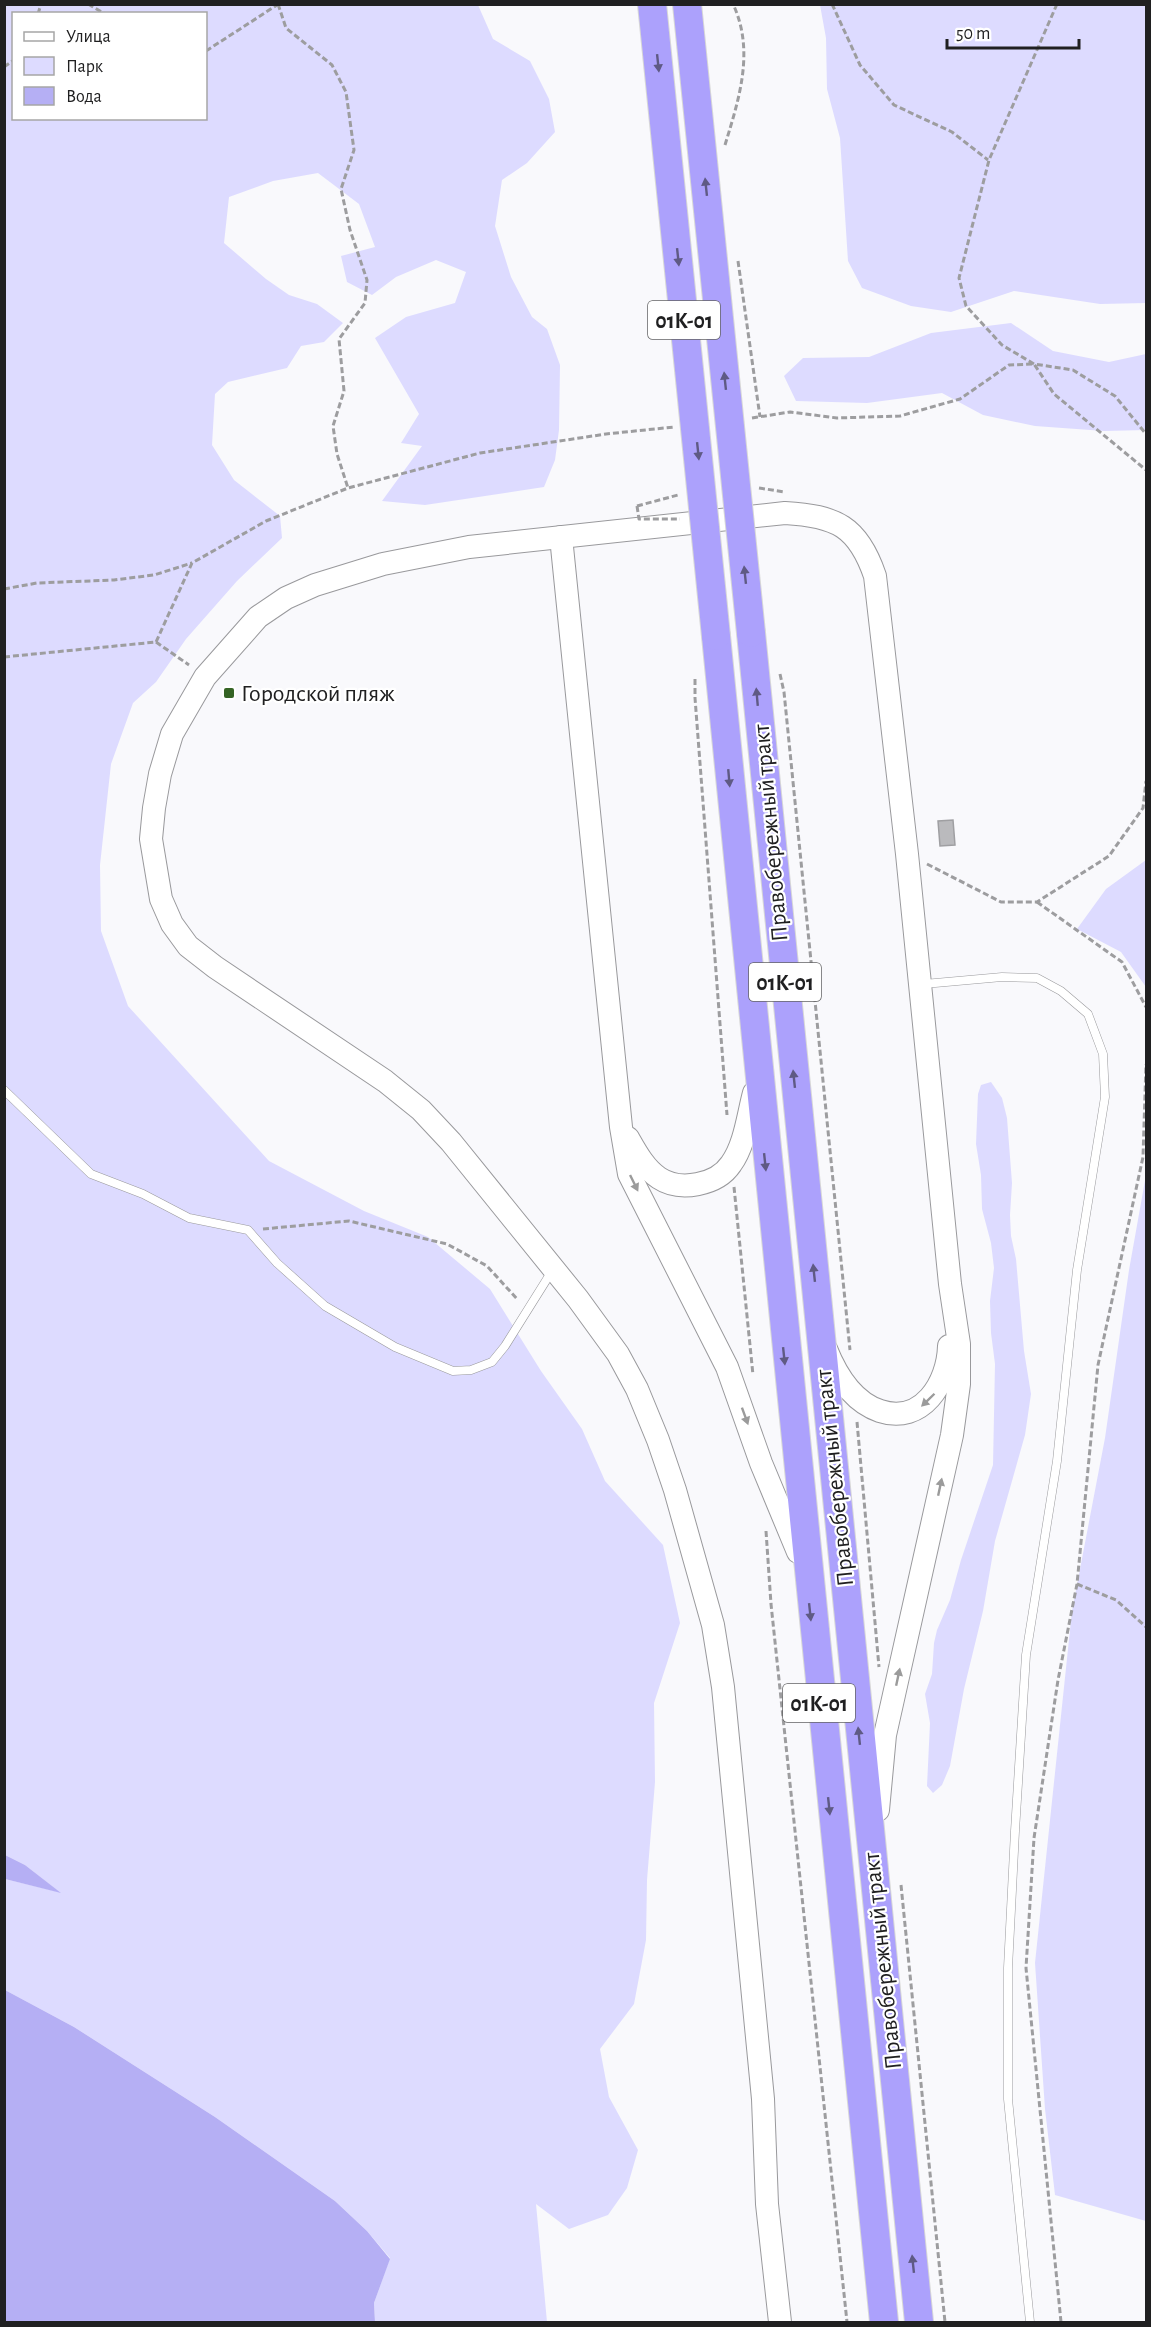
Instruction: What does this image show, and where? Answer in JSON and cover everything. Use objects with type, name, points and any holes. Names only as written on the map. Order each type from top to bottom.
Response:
[{"type":"highway","name":"Правобережный тракт","points":[[652,4],[716,636],[757,1082],[884,2322]]},
{"type":"highway","name":"Правобережный тракт","points":[[687,4],[820,1331],[887,1879],[919,2322]]},
{"type":"street","points":[[780,2322],[767,2204],[762,2087],[723,1687],[712,1625],[675,1490],[637,1389],[618,1354],[553,1269],[451,1142],[421,1110],[385,1081],[215,967],[188,946],[172,924],[161,899],[151,839],[160,774],[172,734],[206,677],[258,617],[286,598],[315,585],[383,564],[469,547],[785,513],[809,514],[834,521],[852,533],[867,552],[875,576],[950,1284],[959,1344],[959,1384],[952,1436],[885,1736],[879,1787],[887,1879]]},
{"type":"street","points":[[561,537],[621,1127],[629,1173],[727,1367],[761,1463],[806,1571]]},
{"type":"street","points":[[621,1127],[640,1159],[660,1179],[683,1186],[712,1180],[731,1165],[742,1139],[757,1082]]},
{"type":"street","points":[[820,1331],[834,1370],[854,1395],[878,1411],[900,1415],[921,1407],[936,1393],[949,1363],[950,1284]]},
{"type":"lane","points":[[919,984],[1002,977],[1037,978],[1061,991],[1088,1014],[1102,1054],[1105,1097],[1077,1270],[1057,1461],[1026,1655],[1015,1831],[1008,1968],[1008,2099],[1030,2322]]},
{"type":"lane","points":[[4,1090],[92,1174],[143,1194],[189,1218],[248,1230],[277,1263],[325,1305],[394,1347],[453,1371],[471,1370],[492,1362],[505,1346],[553,1269]]},
{"type":"path","points":[[88,4],[102,12]]},
{"type":"path","points":[[723,152],[740,97],[745,59],[738,16],[733,4]]},
{"type":"path","points":[[832,4],[860,65],[894,105],[952,132],[989,160]]},
{"type":"path","points":[[1057,4],[989,160],[959,278],[966,306],[1002,345],[1034,364],[1054,394],[1146,470]]},
{"type":"path","points":[[207,50],[278,5],[286,28],[332,65],[346,92],[354,150],[341,189],[350,230],[367,280],[365,303],[339,339],[344,390],[333,426],[337,454],[348,488]]},
{"type":"path","points":[[737,256],[760,417]]},
{"type":"path","points":[[750,418],[790,412],[837,418],[900,416],[960,399],[1009,365],[1034,364],[1073,370],[1115,396],[1146,434]]},
{"type":"path","points":[[4,589],[37,582],[114,580],[154,576],[192,563],[266,521],[348,488],[480,453],[606,434],[675,427]]},
{"type":"path","points":[[752,487],[794,493]]},
{"type":"path","points":[[685,519],[639,519],[637,506],[686,493]]},
{"type":"path","points":[[156,642],[192,563]]},
{"type":"path","points":[[4,657],[156,642],[191,667]]},
{"type":"path","points":[[779,672],[784,692],[851,1359]]},
{"type":"path","points":[[906,854],[1001,902],[1037,902],[1109,856],[1143,808],[1146,781]]},
{"type":"path","points":[[1037,902],[1122,962],[1146,1007]]},
{"type":"path","points":[[1060,2322],[1026,1968],[1034,1838],[1058,1680],[1077,1584],[1098,1365],[1143,1157],[1146,1064]]},
{"type":"path","points":[[248,1230],[349,1221],[447,1244],[487,1266],[528,1310]]},
{"type":"path","points":[[854,1395],[880,1677]]},
{"type":"path","points":[[1077,1584],[1116,1600],[1146,1627]]},
{"type":"path","points":[[887,1879],[945,2322]]},
{"type":"green space","points":[[5,5],[478,5],[493,39],[530,61],[549,99],[555,132],[527,163],[502,180],[495,226],[511,277],[532,317],[547,329],[560,365],[559,430],[555,460],[544,487],[425,505],[382,501],[422,446],[401,443],[419,414],[375,338],[406,317],[455,303],[466,272],[436,260],[396,277],[372,295],[347,282],[341,256],[375,247],[359,204],[318,173],[273,181],[229,197],[224,243],[266,279],[289,295],[317,304],[343,323],[324,342],[301,346],[287,368],[228,382],[215,394],[212,445],[234,480],[280,516],[282,538],[237,581],[186,639],[156,682],[133,703],[111,764],[100,865],[101,931],[128,1006],[269,1161],[364,1211],[428,1237],[490,1289],[541,1371],[582,1429],[605,1481],[663,1545],[680,1623],[654,1703],[655,1782],[647,1880],[646,1940],[634,2004],[600,2049],[609,2097],[638,2150],[627,2188],[608,2215],[569,2229],[536,2204],[547,2322],[375,2322],[374,2303],[390,2258],[367,2231],[335,2201],[215,2117],[74,2027],[5,1990],[5,1879],[59,1892],[25,1865],[5,1855]]},
{"type":"green space","points":[[820,5],[1146,5],[1146,303],[1100,304],[1014,291],[951,312],[911,306],[862,288],[848,261],[840,138],[827,89],[826,38]]},
{"type":"green space","points":[[1011,323],[1053,351],[1109,362],[1146,354],[1146,430],[1104,431],[1035,426],[983,415],[942,393],[867,403],[796,401],[784,376],[803,358],[869,357],[931,333]]},
{"type":"green space","points":[[1146,860],[1146,987],[1121,952],[1077,929],[1106,889]]},
{"type":"green space","points":[[991,1082],[1002,1098],[1007,1118],[1012,1183],[1011,1236],[1016,1259],[1024,1351],[1031,1394],[1025,1435],[995,1541],[983,1611],[964,1689],[950,1766],[942,1785],[933,1793],[927,1786],[930,1723],[925,1694],[932,1674],[934,1643],[993,1465],[995,1364],[990,1301],[994,1268],[991,1243],[982,1209],[981,1175],[976,1144],[978,1094],[981,1085]]},
{"type":"green space","points":[[1146,1175],[1146,2221],[1055,2195],[1045,2109],[1035,1963],[1072,1611],[1105,1438],[1129,1270]]},
{"type":"water","points":[[5,1855],[25,1865],[61,1893],[5,1879]]},
{"type":"water","points":[[5,1990],[74,2027],[215,2117],[335,2201],[367,2231],[390,2259],[374,2303],[375,2322],[5,2322]]},
{"type":"building","points":[[953,820],[955,845],[940,846],[938,821]]},
{"type":"place","name":"Городской пляж","points":[[229,693]]}]
